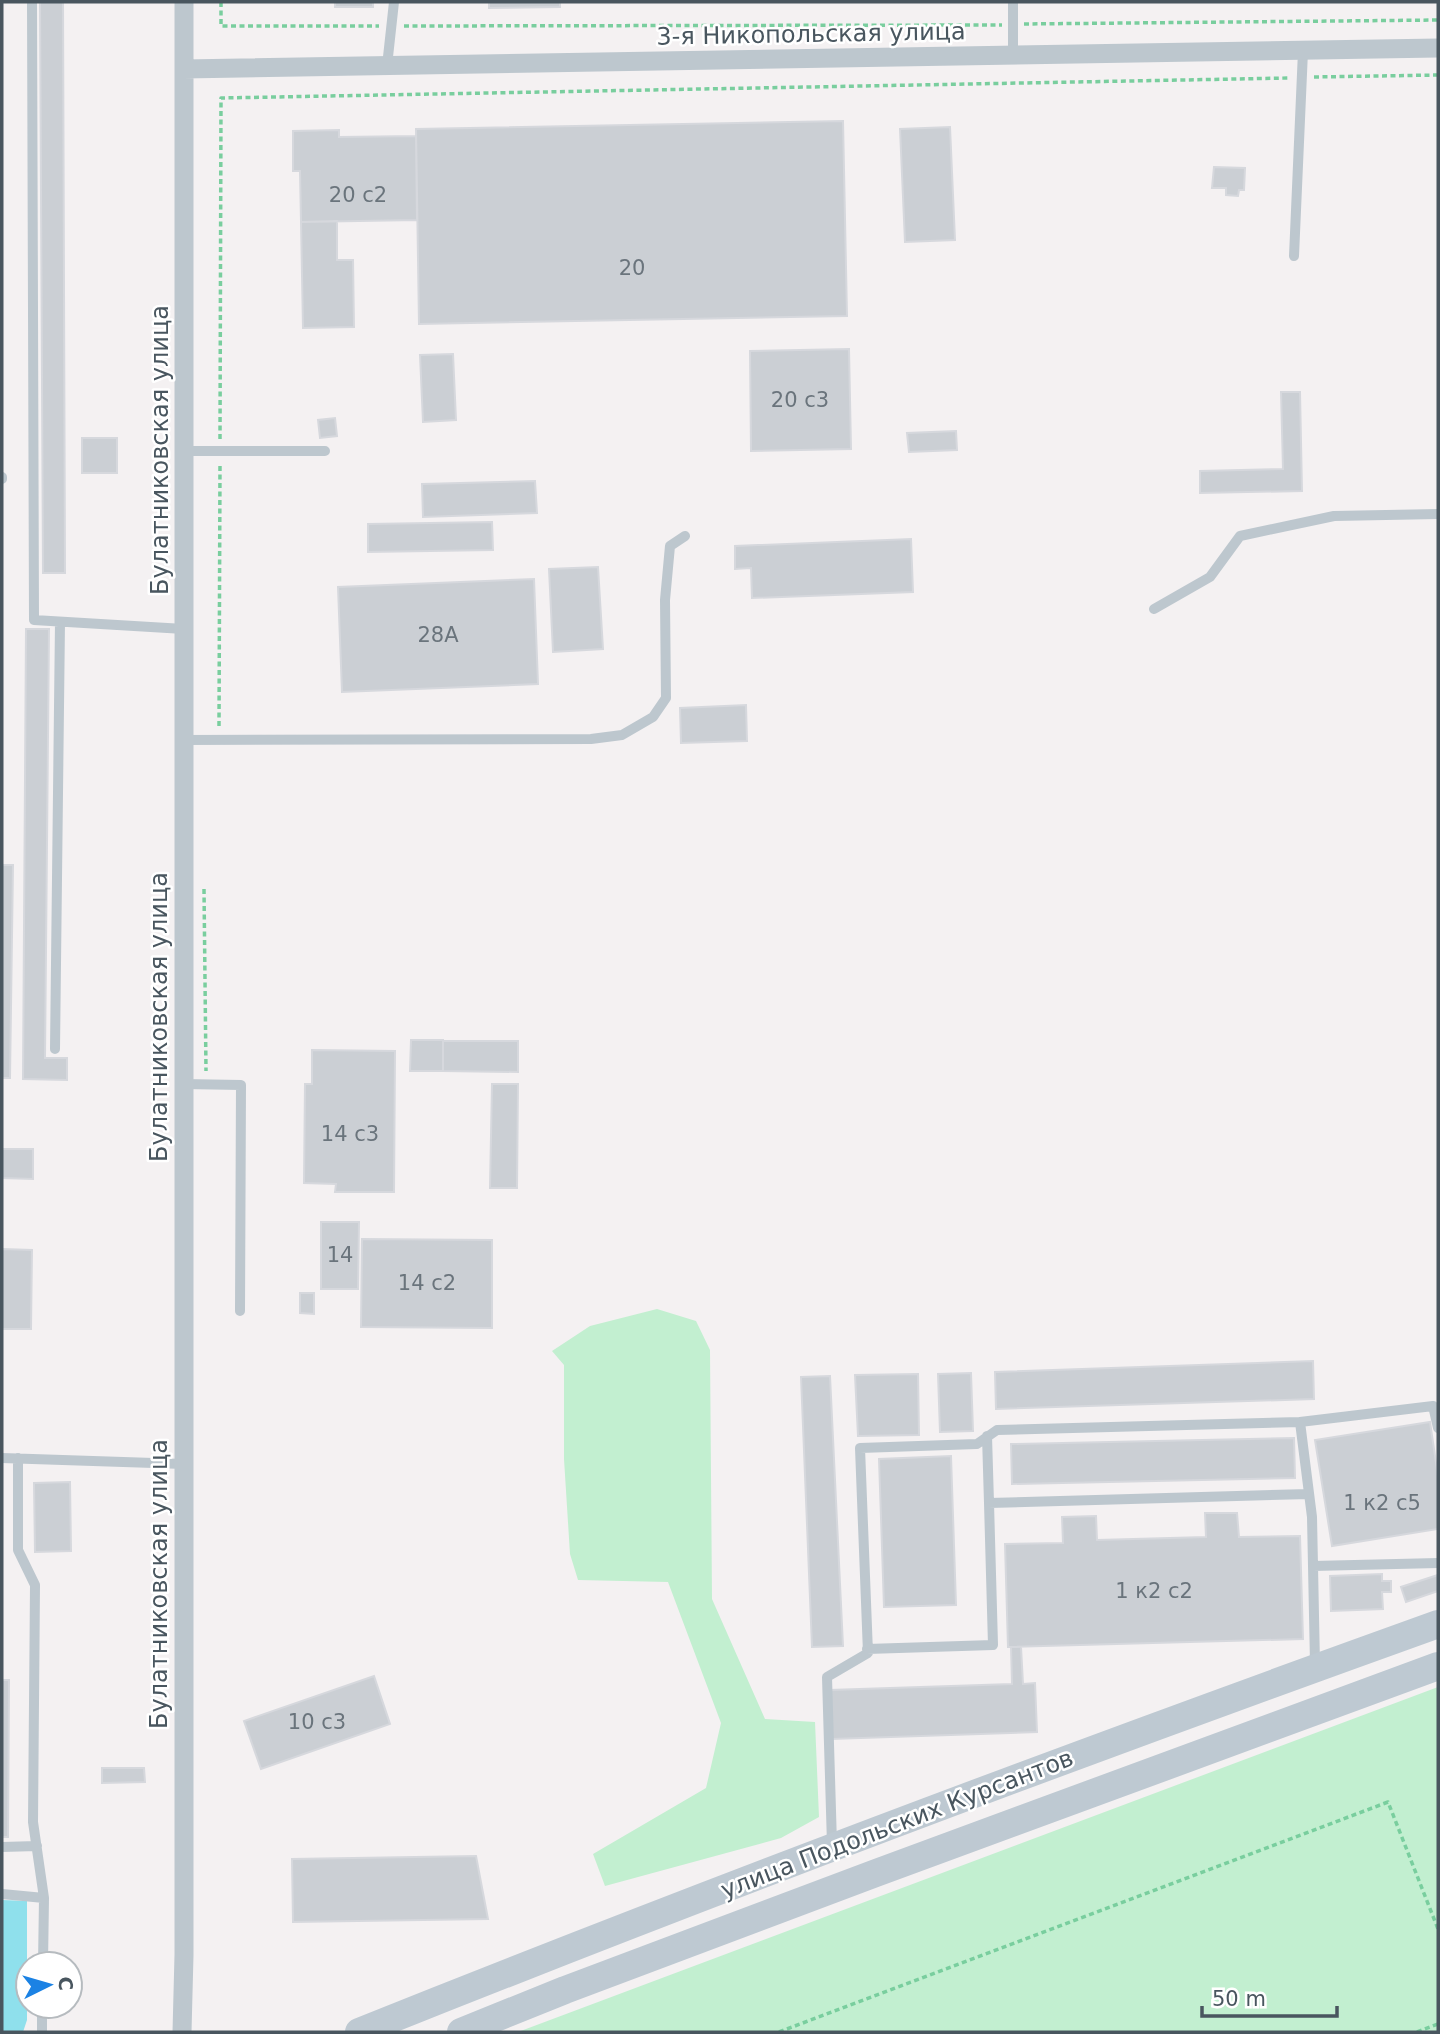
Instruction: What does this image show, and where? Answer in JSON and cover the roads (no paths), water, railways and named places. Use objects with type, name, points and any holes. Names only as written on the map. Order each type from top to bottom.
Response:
[{"type":"main road","name":"улица Подольских Курсантов","points":[[359,2032],[832,1848],[1438,1624]]},
{"type":"main road","name":"улица Подольских Курсантов","points":[[461,2032],[850,1883],[1438,1666]]},
{"type":"street","name":"Булатниковская улица","points":[[182,2032],[184,2]]},
{"type":"street","name":"3-я Никопольская улица","points":[[184,69],[1438,48]]},
{"type":"lane","points":[[32,2],[34,620],[184,629]]},
{"type":"lane","points":[[387,66],[394,2]]},
{"type":"lane","points":[[1013,2],[1013,55]]},
{"type":"lane","points":[[1294,256],[1303,51]]},
{"type":"lane","points":[[184,451],[325,451]]},
{"type":"lane","points":[[1154,608],[1210,577],[1240,536],[1334,516],[1438,513]]},
{"type":"lane","points":[[184,740],[591,739],[622,735],[653,717],[666,698],[666,600],[670,546],[685,536]]},
{"type":"lane","points":[[55,1049],[60,622]]},
{"type":"lane","points":[[184,1084],[242,1085],[240,1311]]},
{"type":"lane","points":[[832,1848],[827,1677],[868,1653],[860,1448],[976,1444],[997,1430],[1300,1422],[1433,1406],[1438,1428]]},
{"type":"lane","points":[[1300,1422],[1309,1494],[1315,1668]]},
{"type":"lane","points":[[867,1649],[993,1644],[987,1436]]},
{"type":"lane","points":[[2,1458],[184,1464]]},
{"type":"lane","points":[[18,1458],[18,1550],[35,1585],[33,1822],[44,1898],[43,1950]]},
{"type":"lane","points":[[989,1503],[1309,1494]]},
{"type":"lane","points":[[1313,1566],[1438,1563]]},
{"type":"lane","points":[[2,1847],[37,1846]]},
{"type":"lane","points":[[2,1894],[44,1898]]},
{"type":"water","points":[[2,1900],[27,1901],[27,1950],[14,1950],[14,2020],[27,2020],[23,2032],[2,2032]]}]
